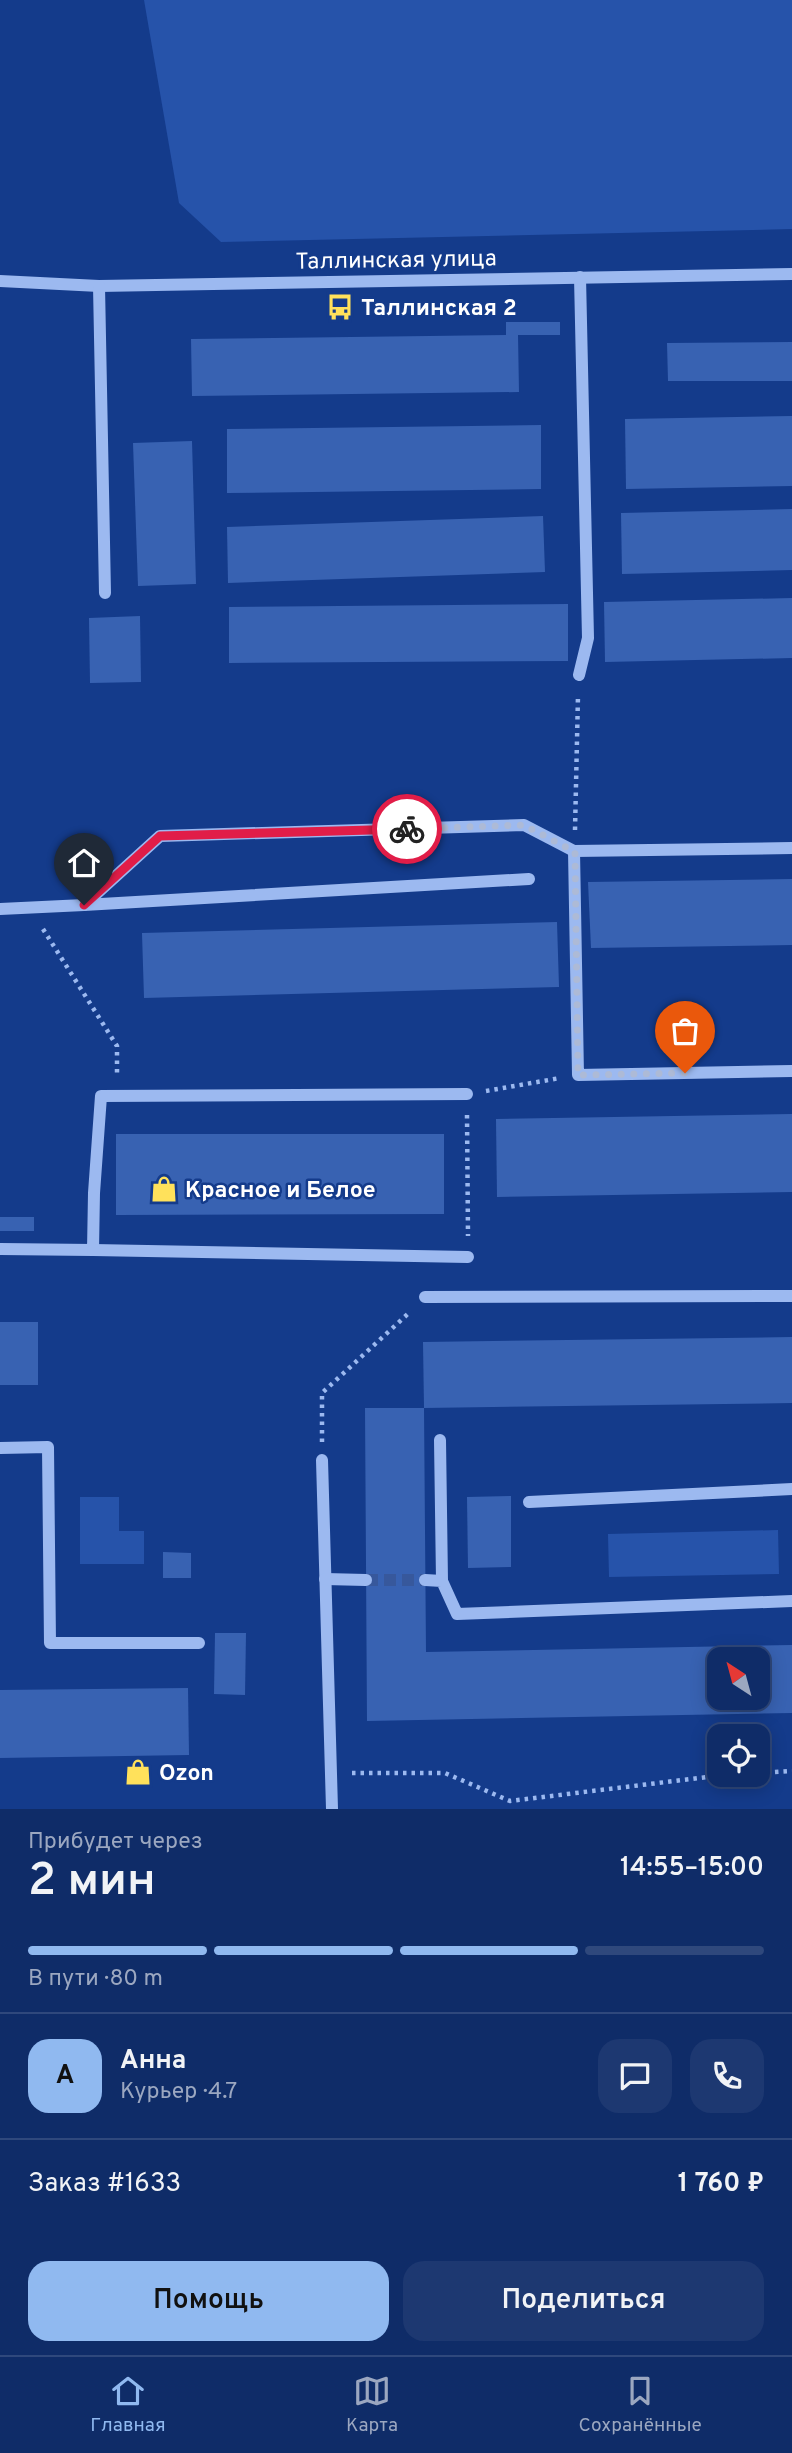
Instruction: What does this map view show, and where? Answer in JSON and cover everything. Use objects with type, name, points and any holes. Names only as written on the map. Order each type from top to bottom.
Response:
[{"type":"street","name":"Таллинская улица","points":[[0,281],[99,286],[792,274]]},
{"type":"street","points":[[579,675],[588,638],[580,276]]},
{"type":"street","points":[[99,286],[105,593]]},
{"type":"street","points":[[84,905],[160,836],[524,825],[575,852],[792,848]]},
{"type":"street","points":[[575,852],[578,1075],[792,1071]]},
{"type":"street","points":[[0,909],[529,878]]},
{"type":"street","points":[[93,1250],[101,1096],[467,1094]]},
{"type":"street","points":[[0,1249],[468,1257]]},
{"type":"street","points":[[425,1297],[792,1296]]},
{"type":"street","points":[[440,1440],[442,1581],[457,1614],[792,1601]]},
{"type":"street","points":[[0,1448],[48,1447],[51,1643],[199,1643]]},
{"type":"street","points":[[322,1460],[332,1809]]},
{"type":"street","points":[[529,1502],[792,1489]]},
{"type":"street","points":[[325,1579],[366,1580]]},
{"type":"street","points":[[425,1580],[442,1581]]},
{"type":"path","points":[[575,852],[579,675]]},
{"type":"path","points":[[33,929],[44,929],[117,1046],[117,1095]]},
{"type":"path","points":[[770,1772],[792,1771]]},
{"type":"path","points":[[331,1773],[445,1773],[510,1801],[707,1777]]},
{"type":"shaded area","points":[[144,0],[792,0],[792,229],[221,242],[179,203]]},
{"type":"shaded area","points":[[80,1497],[119,1497],[119,1531],[144,1531],[144,1564],[80,1564]]},
{"type":"shaded area","points":[[778,1530],[779,1574],[609,1577],[608,1534]]},
{"type":"building","points":[[506,322],[560,322],[560,335],[518,335],[519,392],[192,396],[191,339],[506,335]]},
{"type":"building","points":[[792,342],[792,381],[668,381],[667,343]]},
{"type":"building","points":[[792,416],[792,486],[626,489],[625,419]]},
{"type":"building","points":[[541,425],[541,489],[227,493],[227,429]]},
{"type":"building","points":[[192,441],[196,584],[138,586],[133,443]]},
{"type":"building","points":[[792,509],[792,570],[622,574],[621,513]]},
{"type":"building","points":[[543,516],[545,572],[228,583],[227,527]]},
{"type":"building","points":[[792,598],[792,658],[605,662],[604,602]]},
{"type":"building","points":[[568,604],[568,661],[229,663],[229,607]]},
{"type":"building","points":[[140,616],[141,682],[90,683],[89,618]]},
{"type":"building","points":[[792,879],[792,945],[591,948],[588,882]]},
{"type":"building","points":[[557,922],[559,987],[144,998],[142,933]]},
{"type":"building","points":[[792,1114],[792,1192],[497,1197],[496,1119]]},
{"type":"building","points":[[116,1134],[444,1134],[444,1214],[116,1215]]},
{"type":"building","points":[[0,1217],[34,1217],[34,1231],[0,1231]]},
{"type":"building","points":[[0,1322],[38,1322],[38,1385],[0,1385]]},
{"type":"building","points":[[792,1337],[792,1403],[424,1408],[423,1342]]},
{"type":"building","points":[[365,1408],[424,1408],[426,1652],[792,1645],[792,1713],[367,1721]]},
{"type":"building","points":[[511,1496],[511,1567],[468,1568],[467,1497]]},
{"type":"building","points":[[163,1552],[191,1553],[191,1578],[163,1578]]},
{"type":"building","points":[[215,1633],[246,1633],[245,1695],[214,1694]]},
{"type":"building","points":[[188,1688],[189,1755],[0,1758],[0,1690]]},
{"type":"tunnel","points":[[366,1580],[425,1580]]},
{"type":"way so far","points":[[407,829],[524,825],[575,852],[578,1075],[685,1073]]},
{"type":"place","name":"Таллинская 2","points":[[340,307]]},
{"type":"place","name":"Красное и Белое","points":[[164,1189]]},
{"type":"place","name":"Ozon","points":[[138,1772]]},
{"type":"route","points":[[84,905],[160,836],[407,829]]}]
